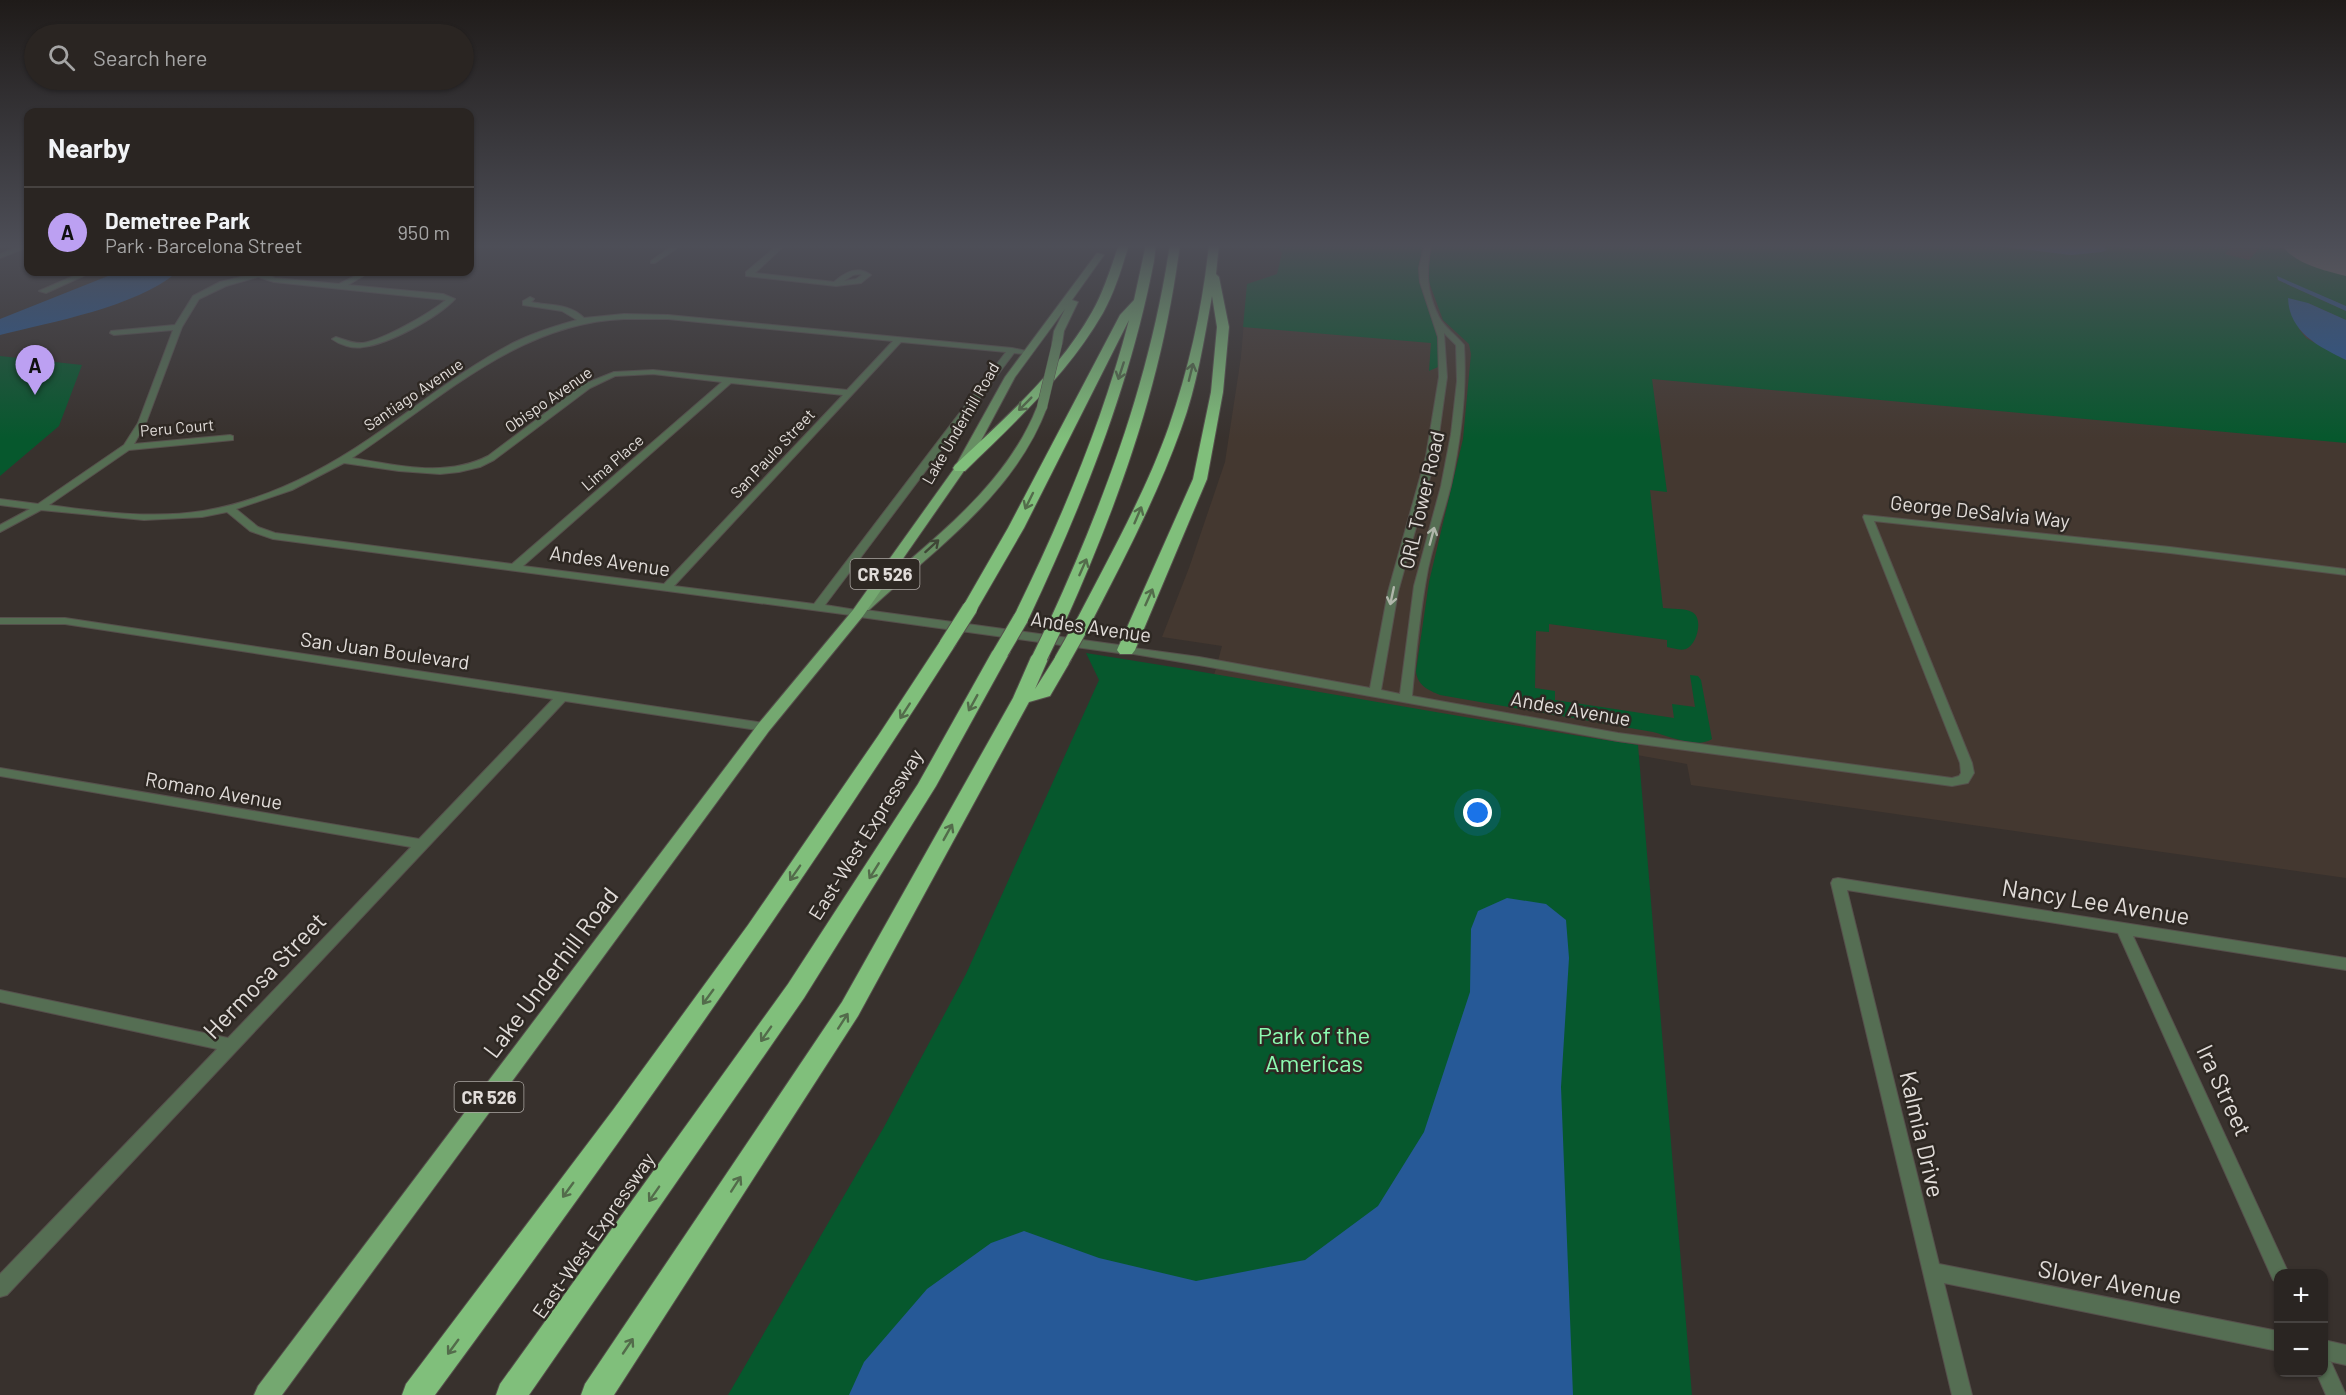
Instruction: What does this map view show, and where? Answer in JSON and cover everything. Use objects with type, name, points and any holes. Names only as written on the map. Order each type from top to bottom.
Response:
[{"type":"highway","points":[[960,468],[1045,386],[1070,357],[1094,323],[1100,309]]},
{"type":"highway","points":[[417,1395],[603,1143],[862,778],[970,608],[1016,528],[1130,309]]},
{"type":"highway","name":"East-West Expressway","points":[[511,1395],[796,991],[926,786],[1021,618],[1053,552],[1080,486],[1131,340],[1138,309]]},
{"type":"highway","points":[[596,1395],[850,1009],[1022,698],[1104,518],[1125,457],[1155,354],[1163,309]]},
{"type":"highway","points":[[1022,698],[1044,692],[1134,524],[1175,428],[1192,370],[1204,309]]},
{"type":"highway","points":[[1126,650],[1200,479],[1217,392],[1223,327],[1220,309]]},
{"type":"main road","name":"Lake Underhill Road","points":[[267,1395],[764,727],[858,613],[960,468],[988,421],[1010,377],[1059,309]]},
{"type":"main road","name":"Lake Underhill Road","points":[[858,613],[978,504],[1005,476],[1028,443],[1042,407],[1057,344],[1069,309]]},
{"type":"street","points":[[0,529],[40,507],[127,447],[142,423],[178,327],[189,309]]},
{"type":"street","points":[[336,339],[351,345],[365,345],[381,341],[435,309]]},
{"type":"street","points":[[566,309],[579,315],[582,321]]},
{"type":"street","name":"ORL Tower Road","points":[[1375,692],[1393,592],[1434,439],[1443,377],[1443,343],[1433,309]]},
{"type":"street","name":"Santiago Avenue","points":[[0,502],[136,517],[172,516],[230,508],[267,495],[343,460],[501,352],[554,329],[582,321],[614,317],[668,317],[1027,352]]},
{"type":"street","name":"ORL Tower Road","points":[[1406,697],[1412,632],[1423,569],[1446,488],[1454,444],[1460,378],[1460,345],[1436,318]]},
{"type":"street","points":[[114,333],[178,327]]},
{"type":"street","name":"San Paulo Street","points":[[666,588],[900,339]]},
{"type":"street","name":"Lake Underhill Road","points":[[817,608],[1012,350]]},
{"type":"street","name":"Obispo Avenue","points":[[343,460],[437,471],[466,470],[482,465],[587,386],[615,374],[643,372],[849,393]]},
{"type":"street","points":[[1443,377],[1460,378]]},
{"type":"street","name":"Lima Place","points":[[515,567],[729,380]]},
{"type":"street","name":"Peru Court","points":[[127,447],[230,438]]},
{"type":"street","points":[[1423,484],[1446,488]]},
{"type":"street","name":"Andes Avenue","points":[[230,508],[254,529],[273,536],[1126,650],[1406,697],[1617,737],[1952,782]]},
{"type":"street","name":"George DeSalvia Way","points":[[1952,782],[1963,780],[1968,773],[1966,763],[1868,517],[2170,550],[2345,572]]},
{"type":"street","name":"San Juan Boulevard","points":[[0,621],[65,621],[764,727]]},
{"type":"street","name":"Hermosa Street","points":[[0,1288],[563,696]]},
{"type":"street","name":"Romano Avenue","points":[[0,772],[422,844]]},
{"type":"street","name":"Nancy Lee Avenue","points":[[1838,883],[2346,964]]},
{"type":"street","name":"Kalmia Drive","points":[[1838,883],[1962,1395]]},
{"type":"street","name":"Ira Street","points":[[2123,928],[2278,1269]]},
{"type":"street","points":[[0,996],[230,1044]]},
{"type":"street","name":"Slover Avenue","points":[[1931,1271],[2274,1340]]},
{"type":"street","points":[[2328,1351],[2346,1354]]},
{"type":"street","points":[[2328,1377],[2336,1395]]},
{"type":"shaded area","points":[[1245,309],[2346,309],[2346,878],[1691,785],[1687,764],[1213,679],[1222,646],[1162,637],[1189,568],[1225,462],[1241,357]]},
{"type":"green space","points":[[1245,309],[1429,309],[1438,334],[1438,367],[1429,371],[1431,343],[1243,327]]},
{"type":"green space","points":[[1439,309],[2306,309],[2299,329],[2306,338],[2346,360],[2346,443],[1652,379],[1667,492],[1650,490],[1663,608],[1686,610],[1696,615],[1698,631],[1696,637],[1690,647],[1679,650],[1667,647],[1667,640],[1549,624],[1549,632],[1536,631],[1535,688],[1555,691],[1555,700],[1674,718],[1672,704],[1695,707],[1690,675],[1698,676],[1701,680],[1712,739],[1699,743],[1691,742],[1653,732],[1440,695],[1427,689],[1418,680],[1416,671],[1429,582],[1463,439],[1471,354],[1469,344],[1443,320]]},
{"type":"green space","points":[[2322,309],[2342,309],[2346,311],[2346,320]]},
{"type":"green space","points":[[0,356],[82,365],[59,426],[0,476]]},
{"type":"green space","name":"Park of the Americas","points":[[1086,653],[1638,745],[1692,1395],[728,1395],[884,1127],[966,974],[1099,680]]},
{"type":"water","points":[[25,309],[101,309],[0,335],[0,319]]},
{"type":"water","points":[[2322,309],[2346,320],[2346,360],[2307,337],[2294,320],[2290,310]]},
{"type":"water","points":[[1507,898],[1546,904],[1566,920],[1569,958],[1561,1087],[1573,1395],[849,1395],[864,1362],[927,1289],[991,1243],[1024,1231],[1099,1258],[1196,1281],[1305,1260],[1378,1206],[1424,1132],[1470,992],[1471,929],[1478,911]]},
{"type":"place","name":"Demetree Park","points":[[35,395]]}]
